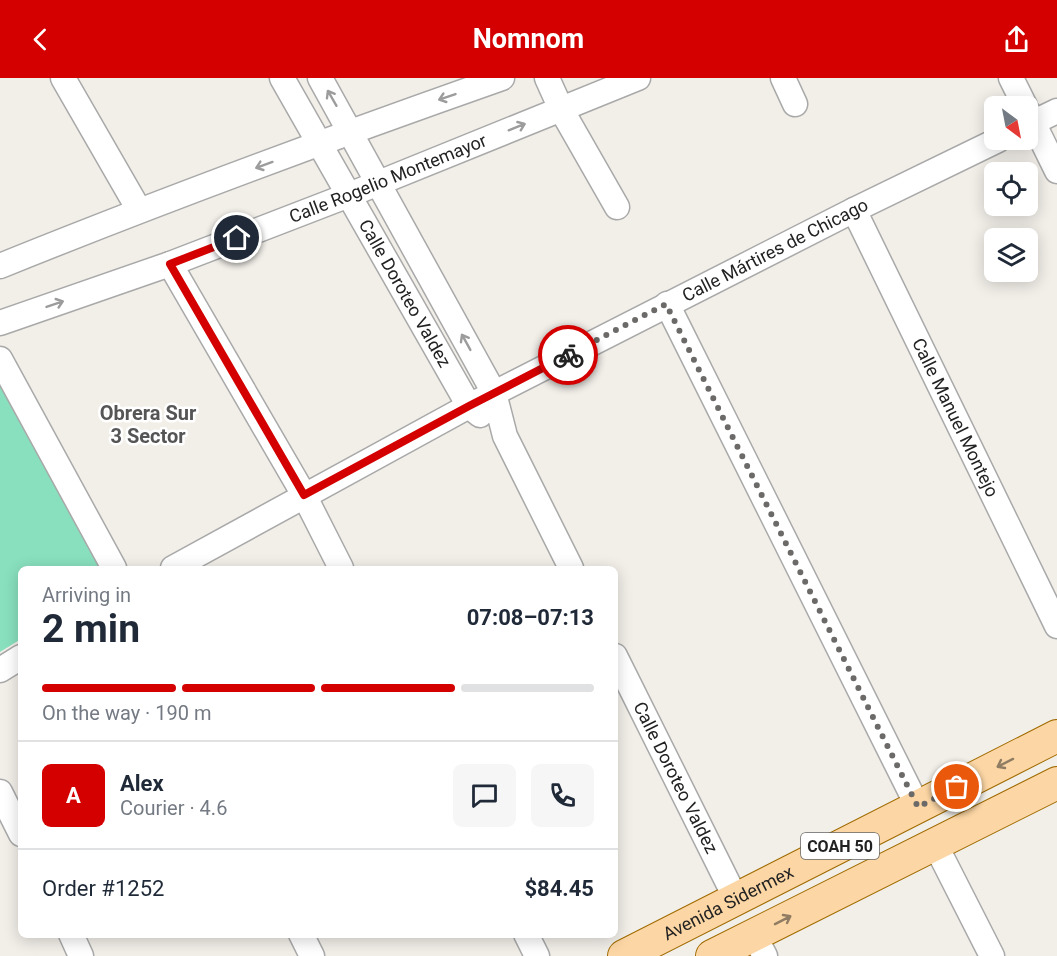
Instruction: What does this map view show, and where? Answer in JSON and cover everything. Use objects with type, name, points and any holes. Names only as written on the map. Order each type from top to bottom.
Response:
[{"type":"main road","name":"Avenida Sidermex","points":[[624,956],[1057,736]]},
{"type":"main road","name":"COAH 50","points":[[712,956],[759,945],[935,844],[1057,783]]},
{"type":"street","points":[[63,78],[139,210]]},
{"type":"street","name":"Calle Doroteo Valdez","points":[[282,78],[469,406],[505,436]]},
{"type":"street","name":"Calle Doroteo Valdez","points":[[320,78],[494,393],[505,436],[571,566]]},
{"type":"street","points":[[0,266],[139,210],[502,78]]},
{"type":"street","points":[[547,78],[561,109],[616,207]]},
{"type":"street","name":"Calle Rogelio Montemayor","points":[[0,323],[170,264],[349,195],[638,78]]},
{"type":"street","points":[[783,78],[795,104]]},
{"type":"street","points":[[1011,78],[1019,96]]},
{"type":"street","points":[[1038,114],[1057,111]]},
{"type":"street","points":[[1038,135],[1057,171]]},
{"type":"street","name":"Calle Mártires de Chicago","points":[[177,566],[494,393],[666,304],[984,147]]},
{"type":"street","name":"Calle Manuel Montejo","points":[[854,210],[1057,626]]},
{"type":"street","points":[[170,264],[304,495],[340,566]]},
{"type":"street","points":[[666,304],[918,807]]},
{"type":"street","points":[[0,359],[113,566]]},
{"type":"street","points":[[0,670],[18,659]]},
{"type":"street","name":"Calle Doroteo Valdez","points":[[618,662],[736,899]]},
{"type":"street","points":[[0,792],[18,828]]},
{"type":"street","points":[[935,844],[992,956]]},
{"type":"street","points":[[73,938],[81,956]]},
{"type":"street","points":[[303,938],[312,956]]},
{"type":"street","points":[[528,938],[537,956]]},
{"type":"green space","points":[[0,377],[101,566],[18,566],[18,641],[0,652]]},
{"type":"way so far","points":[[568,355],[666,304],[918,807],[957,787]]},
{"type":"district","name":"Obrera Sur 3 Sector","points":[[148,424]]},
{"type":"route","points":[[237,238],[170,264],[304,495],[568,355]]}]
